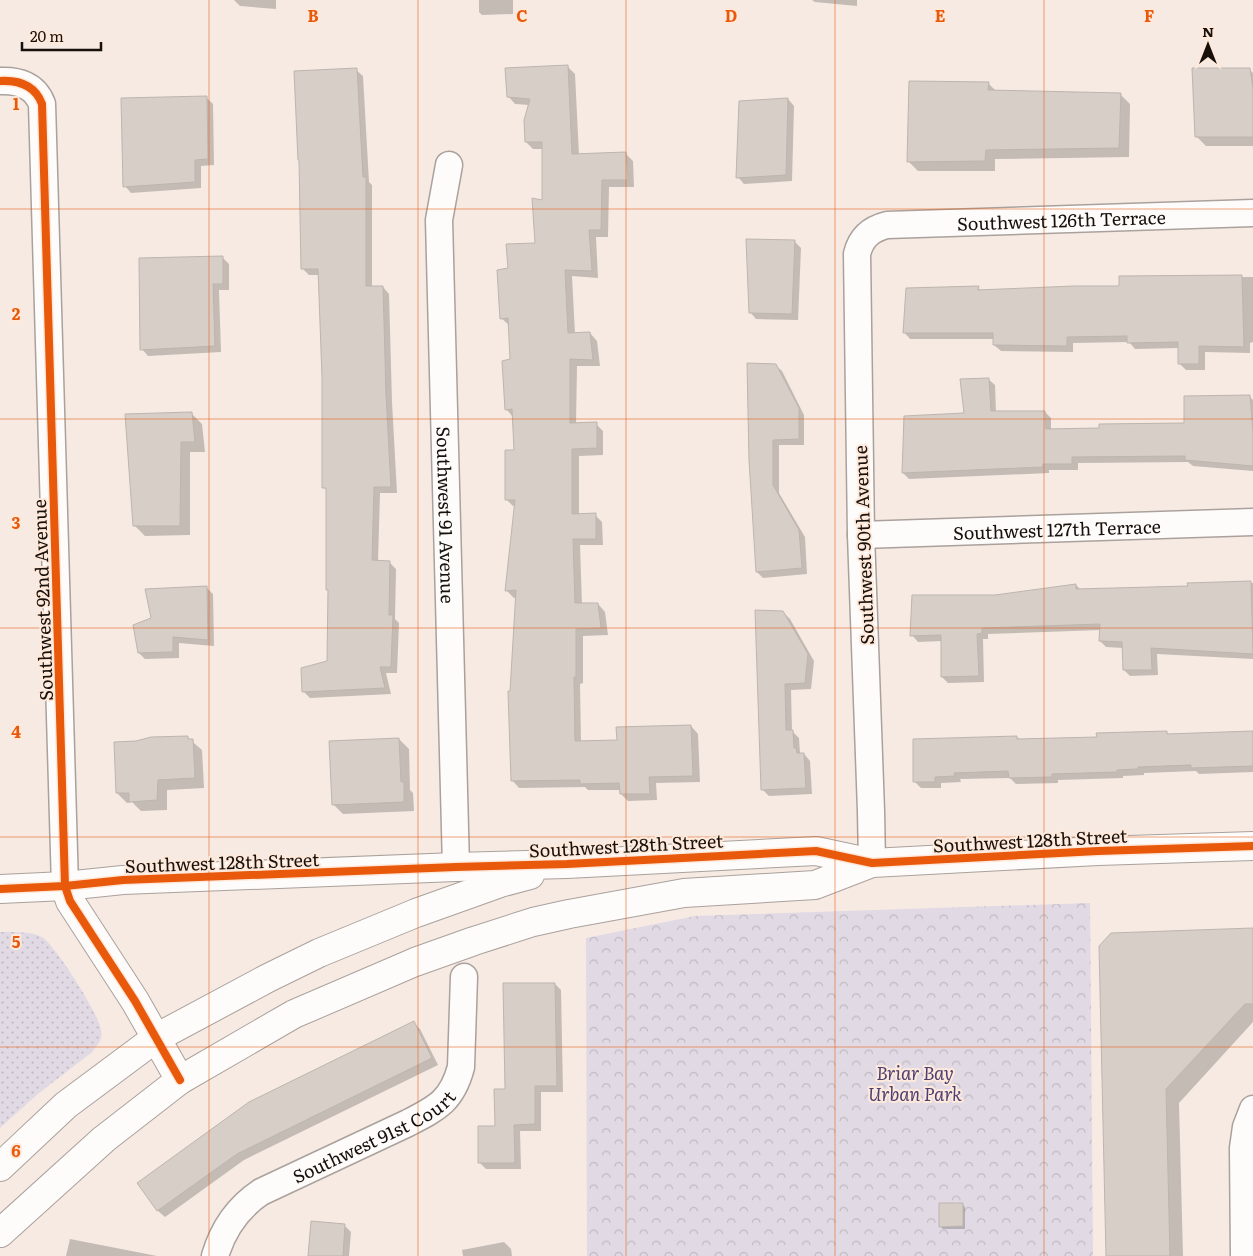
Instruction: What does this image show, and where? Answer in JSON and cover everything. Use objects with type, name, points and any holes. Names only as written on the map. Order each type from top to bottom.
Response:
[{"type":"street","name":"Southwest 92nd Avenue","points":[[0,81],[21,83],[33,90],[39,96],[42,104],[65,886],[70,900],[135,1001],[180,1080]]},
{"type":"street","name":"Southwest 91 Avenue","points":[[449,165],[439,220],[456,867]]},
{"type":"street","name":"Southwest 126th Terrace","points":[[871,232],[887,225],[1253,213]]},
{"type":"street","name":"Southwest 90th Avenue","points":[[871,232],[862,240],[857,254],[861,535],[872,863]]},
{"type":"street","name":"Southwest 127th Terrace","points":[[861,535],[1253,522]]},
{"type":"street","name":"Southwest 128th Street","points":[[0,889],[65,886],[123,880],[567,864],[816,851],[872,863],[1098,851],[1253,846]]},
{"type":"street","name":"Southwest 128th Street","points":[[180,1080],[294,1014],[415,962],[525,925],[569,914],[684,893],[815,885],[872,863]]},
{"type":"street","name":"Southwest 128th Street","points":[[156,1038],[268,978],[327,950],[416,913],[500,883],[567,864]]},
{"type":"street","name":"Southwest 91st Court","points":[[215,1256],[228,1224],[236,1213],[253,1197],[416,1119],[431,1111],[449,1096],[461,1067],[464,977]]},
{"type":"street","points":[[0,1166],[66,1105],[156,1038]]},
{"type":"street","points":[[0,1233],[104,1139],[180,1080]]},
{"type":"street","points":[[1244,1256],[1243,1148],[1246,1127],[1253,1109]]},
{"type":"green space","name":"Briar Bay Urban Park","points":[[1090,903],[1093,1256],[587,1256],[586,938],[695,916]]},
{"type":"green space","points":[[0,932],[32,934],[42,937],[48,943],[66,966],[93,1010],[101,1030],[101,1037],[91,1053],[39,1093],[0,1128]]},
{"type":"building","points":[[568,65],[572,154],[626,152],[628,180],[602,180],[601,230],[589,230],[592,271],[565,270],[568,333],[590,332],[593,360],[570,359],[570,423],[597,422],[597,448],[572,449],[572,514],[596,513],[596,539],[573,539],[575,603],[598,603],[601,628],[576,629],[576,677],[574,677],[575,741],[617,740],[616,727],[691,725],[693,776],[649,777],[650,794],[620,794],[619,783],[580,784],[580,780],[511,781],[508,691],[510,691],[516,590],[505,591],[515,500],[505,500],[505,450],[514,450],[512,409],[505,410],[502,361],[510,359],[508,318],[500,319],[497,270],[508,268],[506,244],[535,243],[532,198],[542,200],[542,142],[525,142],[524,120],[530,99],[507,97],[505,68]]},
{"type":"building","points":[[357,68],[363,177],[366,177],[366,286],[383,286],[391,487],[374,487],[372,560],[390,561],[389,615],[393,615],[391,667],[380,667],[385,688],[302,692],[301,668],[327,661],[328,590],[326,590],[326,488],[322,488],[322,377],[318,269],[301,269],[299,160],[294,71]]},
{"type":"building","points":[[1192,68],[1250,68],[1253,89],[1253,137],[1195,137]]},
{"type":"building","points":[[909,81],[989,82],[988,90],[1121,93],[1119,148],[986,150],[985,161],[907,162]]},
{"type":"building","points":[[207,96],[208,159],[195,160],[195,182],[123,187],[121,98]]},
{"type":"building","points":[[788,98],[786,175],[736,178],[739,101]]},
{"type":"building","points":[[746,239],[795,240],[792,314],[749,313]]},
{"type":"building","points":[[223,256],[223,284],[213,284],[215,346],[140,350],[139,258]]},
{"type":"building","points":[[1242,275],[1244,347],[1199,346],[1199,364],[1178,364],[1178,342],[1127,343],[1127,336],[1067,337],[1067,346],[993,345],[993,333],[903,333],[906,288],[979,286],[978,290],[1119,286],[1119,276]]},
{"type":"building","points":[[747,363],[776,364],[799,408],[799,439],[773,440],[773,485],[799,530],[802,568],[756,572],[749,460]]},
{"type":"building","points":[[989,378],[991,411],[1045,411],[1046,429],[1099,428],[1099,424],[1184,423],[1184,396],[1250,395],[1253,466],[1185,460],[1185,456],[1072,457],[1072,464],[1043,464],[1043,467],[902,473],[904,416],[964,413],[960,379]]},
{"type":"building","points":[[192,412],[195,442],[181,442],[180,526],[133,526],[125,414]]},
{"type":"building","points":[[1251,581],[1253,654],[1151,648],[1152,670],[1123,670],[1122,642],[1099,641],[1100,624],[982,628],[982,633],[977,634],[979,676],[941,677],[941,635],[910,636],[912,595],[995,595],[1076,584],[1076,589],[1188,586],[1187,583]]},
{"type":"building","points":[[207,586],[208,640],[173,637],[173,652],[138,653],[133,625],[151,618],[145,589]]},
{"type":"building","points":[[755,610],[783,611],[808,654],[805,683],[785,684],[786,730],[793,730],[794,748],[796,748],[797,753],[804,753],[806,788],[761,790]]},
{"type":"building","points":[[1167,731],[1167,734],[1253,731],[1253,766],[1191,768],[1191,765],[1138,767],[1138,769],[1117,770],[1117,772],[1052,774],[1052,777],[1009,778],[1008,771],[954,773],[955,776],[935,777],[935,782],[913,782],[913,739],[1017,736],[1017,739],[1097,737],[1096,733]]},
{"type":"building","points":[[188,736],[188,739],[193,739],[195,778],[158,780],[157,800],[129,802],[129,793],[116,793],[114,742],[136,741],[151,737]]},
{"type":"building","points":[[399,738],[401,782],[404,782],[404,802],[332,805],[329,741]]},
{"type":"building","points":[[1253,928],[1253,1004],[1245,1004],[1166,1089],[1170,1256],[1106,1256],[1099,946],[1111,933]]},
{"type":"building","points":[[503,983],[555,983],[557,1086],[535,1086],[535,1124],[514,1125],[515,1163],[478,1163],[478,1126],[495,1126],[494,1089],[505,1089]]},
{"type":"building","points":[[414,1021],[432,1058],[237,1154],[157,1211],[137,1183],[249,1102]]},
{"type":"building","points":[[939,1203],[963,1203],[963,1226],[939,1227]]},
{"type":"building","points":[[311,1221],[345,1224],[343,1256],[308,1256]]},
{"type":"cycle path","points":[[0,81],[25,85],[35,92],[42,104],[65,886],[70,901],[135,1001],[180,1080]]},
{"type":"cycle path","points":[[0,889],[65,886],[123,880],[567,864],[816,851],[872,863],[1098,851],[1253,846]]}]
